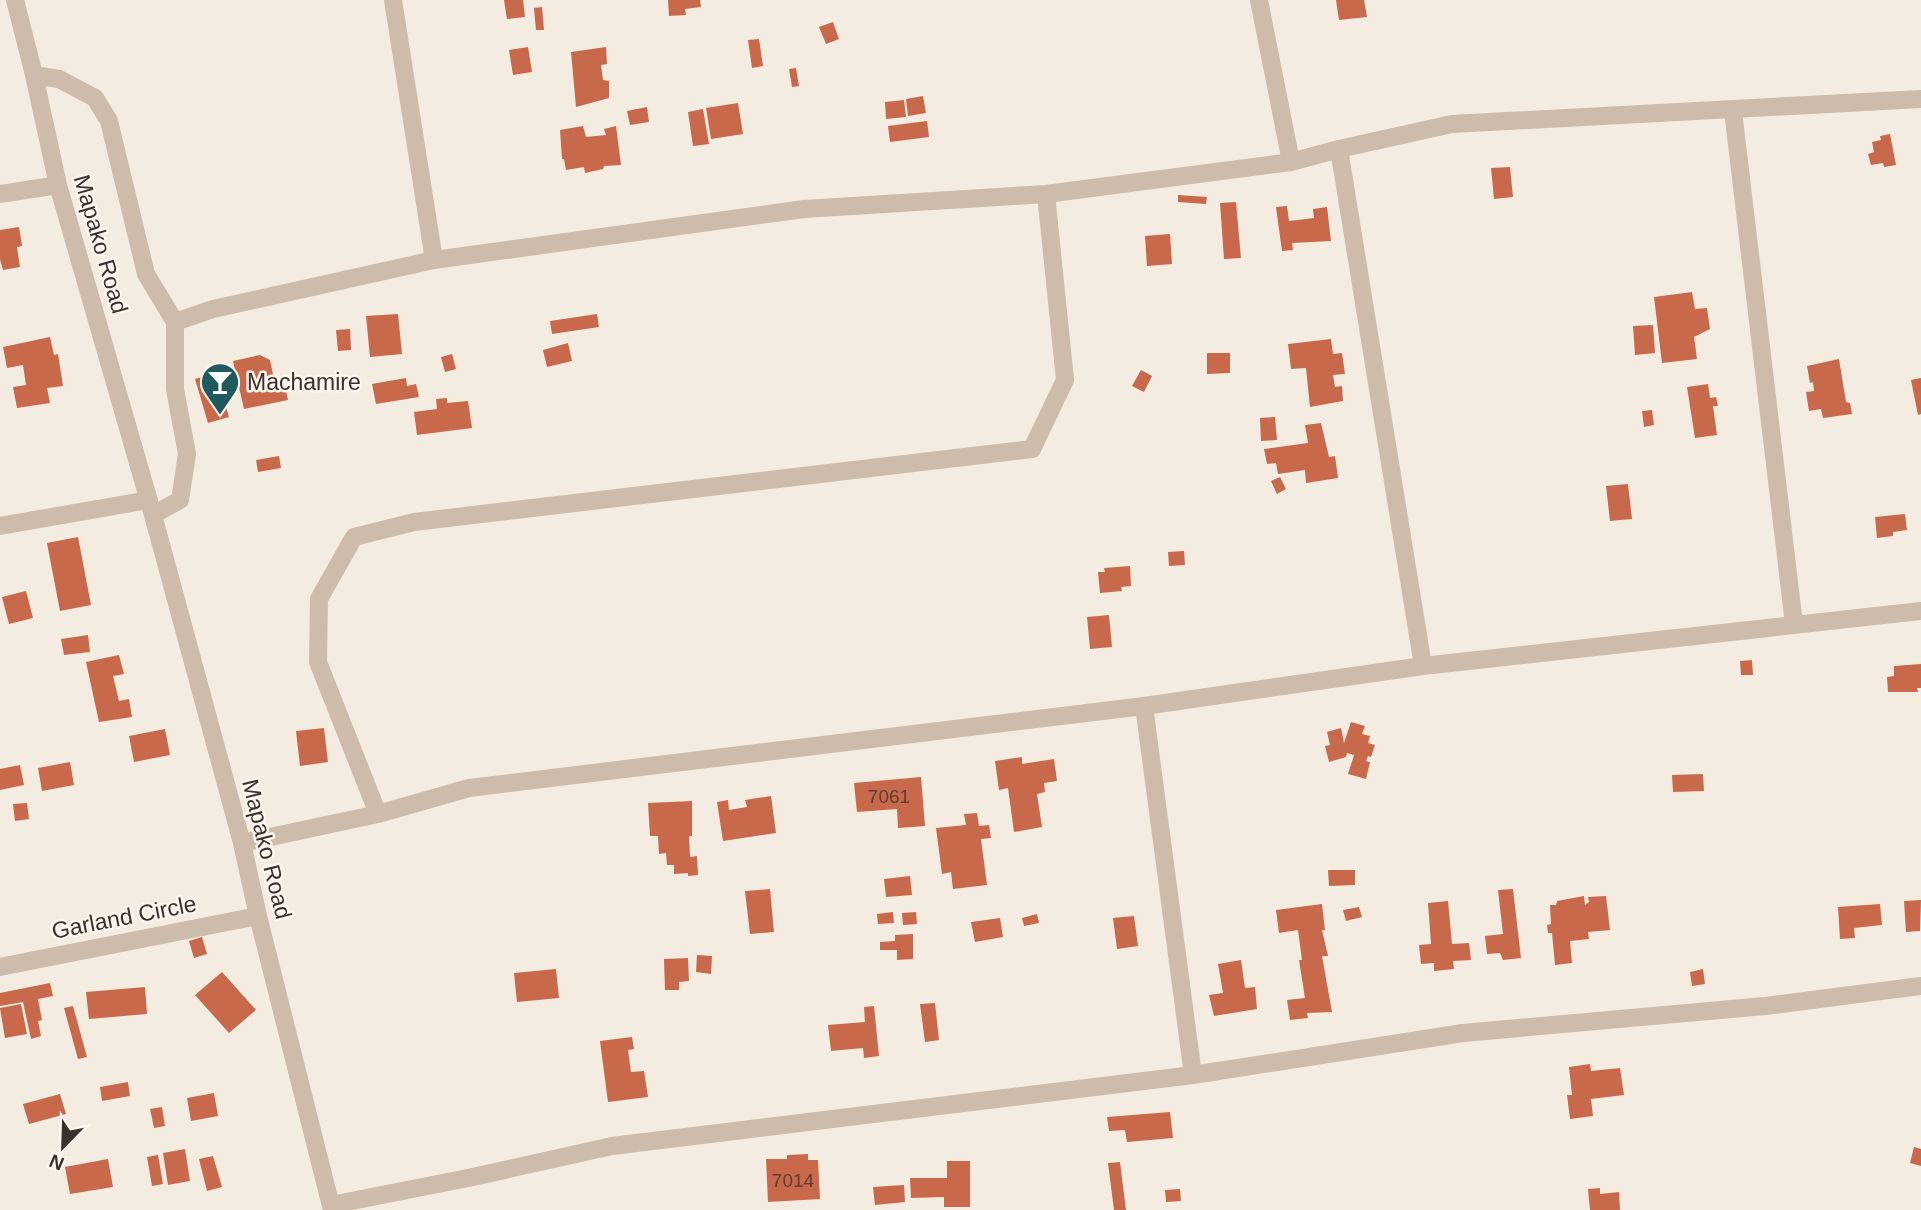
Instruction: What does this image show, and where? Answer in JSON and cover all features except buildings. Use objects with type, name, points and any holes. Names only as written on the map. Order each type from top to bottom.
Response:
[{"type":"street","name":"Mapako Road","points":[[15,0],[58,185],[151,508],[242,842],[331,1207]]},
{"type":"street","points":[[393,0],[434,260]]},
{"type":"street","points":[[1259,0],[1291,162]]},
{"type":"street","points":[[0,526],[151,508],[180,500],[187,454],[175,389],[175,322],[146,274],[109,121],[95,98],[58,79],[34,75]]},
{"type":"street","points":[[175,322],[213,309],[434,260],[804,209],[1046,194],[1291,162],[1452,124],[1921,99]]},
{"type":"street","points":[[1733,111],[1794,624]]},
{"type":"street","points":[[1339,149],[1423,666]]},
{"type":"street","points":[[0,194],[58,185]]},
{"type":"street","points":[[379,814],[318,662],[319,599],[354,537],[414,522],[1032,449],[1065,380],[1046,194]]},
{"type":"street","points":[[242,842],[379,814],[469,788],[1144,706],[1423,666],[1921,611]]},
{"type":"street","points":[[1144,706],[1193,1075]]},
{"type":"street","name":"Garland Circle","points":[[0,967],[258,916]]},
{"type":"street","points":[[331,1207],[612,1146],[1193,1075],[1463,1033],[1765,1006],[1921,986]]},
{"type":"place","name":"Machamire","points":[[220,416]]}]
